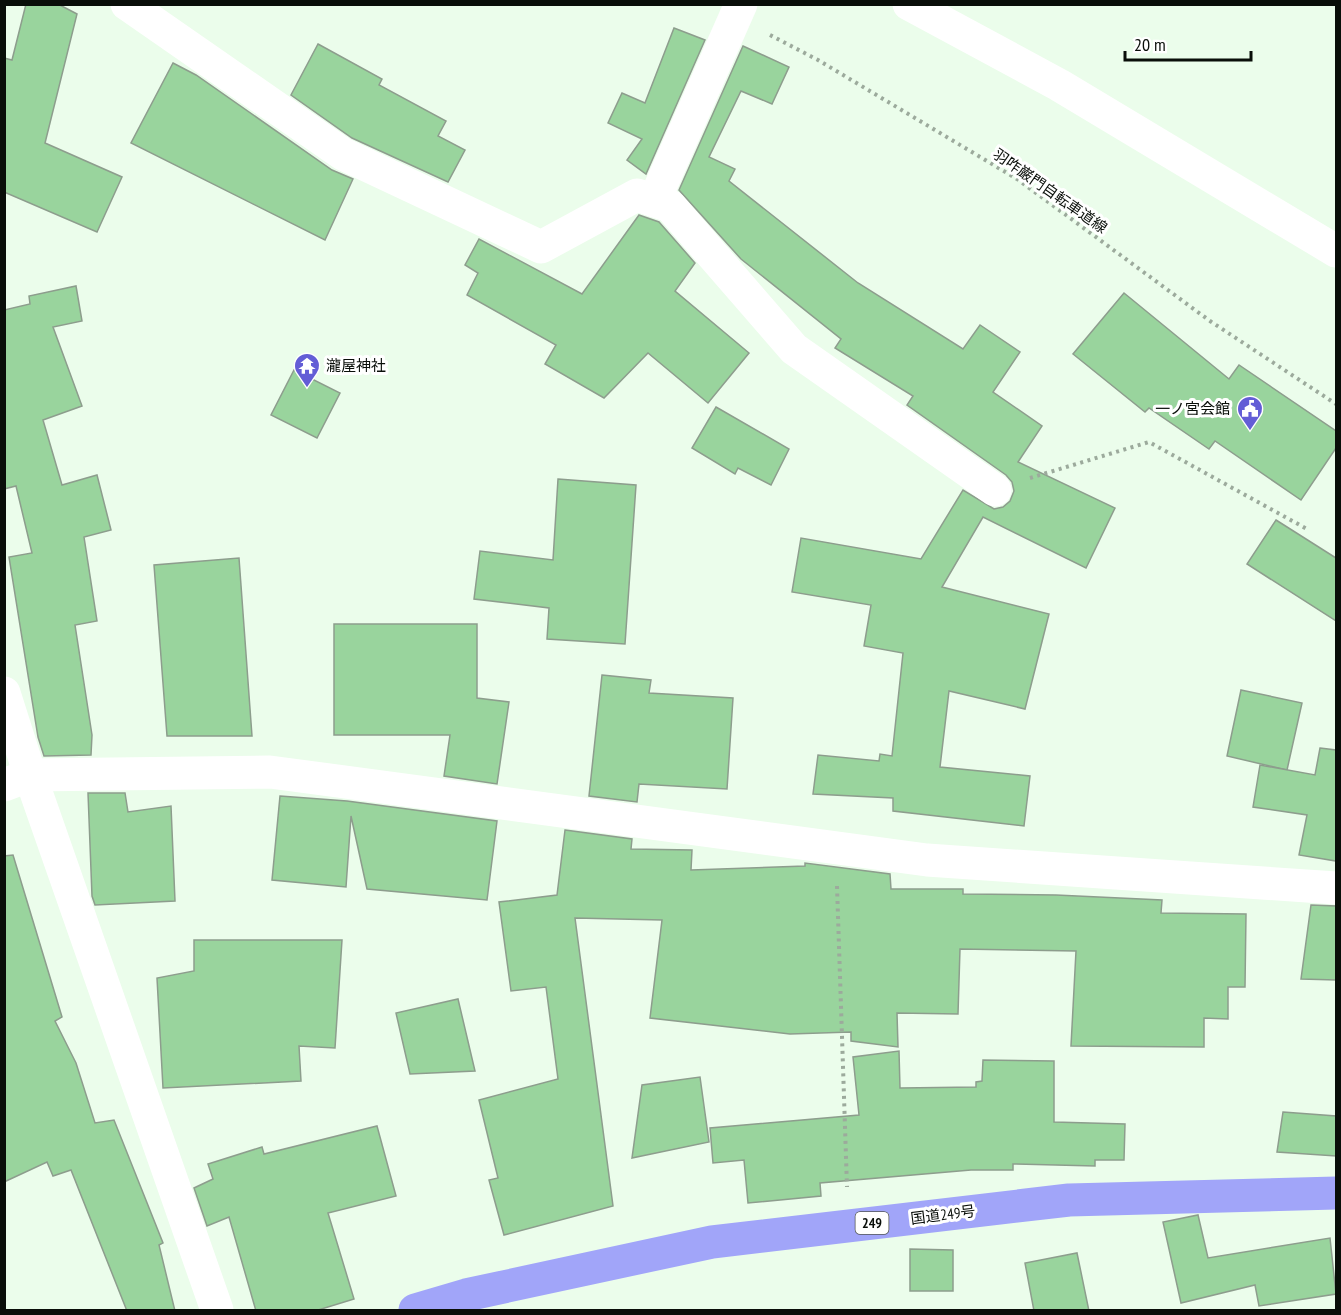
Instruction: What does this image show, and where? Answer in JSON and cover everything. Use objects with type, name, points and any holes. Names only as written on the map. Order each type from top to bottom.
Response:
[{"type":"highway","name":"国道249号","points":[[414,1311],[466,1295],[712,1242],[1069,1200],[1336,1193]]},
{"type":"street","points":[[127,4],[343,154],[541,247],[637,195],[655,199],[670,206],[794,349],[995,490]]},
{"type":"street","points":[[909,4],[1059,85],[1336,251]]},
{"type":"street","points":[[655,199],[738,10]]},
{"type":"street","points":[[4,693],[17,780],[217,1311]]},
{"type":"street","points":[[17,780],[270,772],[836,849],[1029,868],[1336,888]]},
{"type":"path","name":"羽咋巌門自転車道線","points":[[738,10],[1017,179],[1210,321],[1336,404]]},
{"type":"path","points":[[995,490],[1092,457],[1149,442],[1307,529]]},
{"type":"path","points":[[836,849],[848,1226]]},
{"type":"building","points":[[26,4],[58,4],[77,14],[45,143],[122,177],[97,232],[4,192],[4,58],[12,60]]},
{"type":"building","points":[[674,28],[705,40],[646,174],[627,160],[642,139],[608,123],[622,93],[645,103]]},
{"type":"building","points":[[318,44],[382,79],[379,85],[446,121],[438,136],[465,150],[448,182],[352,138],[291,95]]},
{"type":"building","points":[[743,46],[789,67],[772,104],[741,91],[709,157],[735,169],[729,181],[858,283],[963,349],[980,325],[1020,352],[993,392],[1042,426],[1018,462],[1115,508],[1086,568],[983,517],[942,587],[1049,614],[1025,709],[949,691],[940,767],[1030,776],[1024,826],[893,811],[893,798],[813,794],[818,755],[879,761],[880,754],[892,756],[903,653],[864,646],[871,605],[792,592],[801,538],[921,559],[963,490],[994,509],[1003,507],[1010,501],[1014,491],[1012,482],[1006,475],[907,405],[913,396],[835,348],[841,339],[741,259],[679,190]]},
{"type":"building","points":[[173,63],[196,75],[332,170],[353,179],[325,240],[131,143]]},
{"type":"building","points":[[639,215],[659,222],[695,263],[675,291],[749,353],[708,403],[648,353],[604,398],[545,364],[556,345],[467,295],[478,273],[465,265],[479,239],[582,294]]},
{"type":"building","points":[[76,286],[82,321],[53,327],[82,406],[43,420],[62,485],[97,475],[111,530],[84,537],[97,621],[75,625],[92,735],[91,755],[44,756],[38,737],[9,557],[32,553],[16,486],[4,489],[4,310],[30,304],[29,296]]},
{"type":"building","points":[[1124,293],[1229,379],[1239,365],[1336,431],[1336,448],[1301,500],[1215,441],[1209,449],[1149,408],[1145,412],[1073,354]]},
{"type":"building","points":[[294,370],[340,393],[317,438],[271,415]]},
{"type":"building","points":[[716,407],[789,449],[771,485],[738,468],[735,474],[692,448]]},
{"type":"building","points":[[558,479],[636,485],[625,644],[547,639],[549,608],[474,599],[480,551],[553,560]]},
{"type":"building","points":[[1276,520],[1336,558],[1336,621],[1247,564]]},
{"type":"building","points":[[239,558],[252,736],[167,736],[154,565]]},
{"type":"building","points":[[334,624],[477,624],[477,698],[509,702],[497,784],[444,776],[450,735],[334,735]]},
{"type":"building","points":[[602,675],[651,680],[649,693],[733,698],[727,789],[639,784],[637,802],[589,796]]},
{"type":"building","points":[[1241,690],[1302,703],[1287,770],[1227,756]]},
{"type":"building","points":[[1320,748],[1336,750],[1336,861],[1299,855],[1307,815],[1253,807],[1260,765],[1315,775]]},
{"type":"building","points":[[88,793],[125,793],[128,812],[171,806],[175,901],[95,905],[92,896]]},
{"type":"building","points":[[280,796],[347,801],[497,821],[487,900],[367,889],[351,816],[346,887],[272,880]]},
{"type":"building","points":[[565,830],[632,839],[631,849],[692,850],[691,870],[805,866],[805,863],[890,874],[891,889],[963,889],[963,894],[1056,895],[1162,900],[1161,913],[1246,914],[1245,987],[1228,987],[1228,1019],[1204,1018],[1204,1047],[1071,1046],[1076,951],[960,949],[958,1014],[897,1013],[898,1047],[851,1041],[851,1032],[790,1034],[650,1018],[662,920],[575,918],[613,1206],[504,1235],[489,1180],[498,1178],[479,1100],[558,1079],[546,987],[511,991],[499,902],[557,895]]},
{"type":"building","points":[[13,855],[62,1017],[55,1021],[76,1063],[95,1123],[114,1120],[163,1243],[159,1245],[175,1311],[127,1311],[71,1170],[53,1176],[47,1162],[4,1182],[4,856]]},
{"type":"building","points":[[1311,905],[1336,906],[1336,980],[1301,979]]},
{"type":"building","points":[[194,940],[342,940],[335,1048],[299,1046],[301,1081],[163,1088],[157,978],[194,971]]},
{"type":"building","points":[[458,999],[475,1071],[410,1074],[396,1013]]},
{"type":"building","points":[[899,1051],[900,1088],[976,1087],[976,1082],[982,1081],[983,1060],[1054,1061],[1054,1122],[1125,1124],[1124,1160],[1095,1160],[1095,1166],[1013,1164],[1013,1170],[971,1170],[820,1183],[821,1196],[748,1203],[744,1160],[713,1163],[710,1128],[859,1115],[853,1057]]},
{"type":"building","points":[[700,1077],[709,1142],[632,1158],[642,1085]]},
{"type":"building","points":[[1283,1112],[1336,1116],[1336,1156],[1277,1152]]},
{"type":"building","points":[[377,1126],[396,1196],[328,1213],[354,1299],[315,1311],[256,1311],[229,1217],[207,1226],[194,1188],[213,1179],[208,1164],[262,1147],[264,1154]]},
{"type":"building","points":[[1198,1215],[1208,1258],[1330,1238],[1336,1294],[1259,1306],[1255,1285],[1181,1303],[1163,1222]]},
{"type":"building","points":[[910,1249],[953,1250],[953,1291],[910,1291]]},
{"type":"building","points":[[1077,1253],[1089,1311],[1034,1311],[1025,1263]]},
{"type":"place","name":"瀧屋神社","points":[[307,389]]},
{"type":"place","name":"一ノ宮会館","points":[[1250,432]]}]
